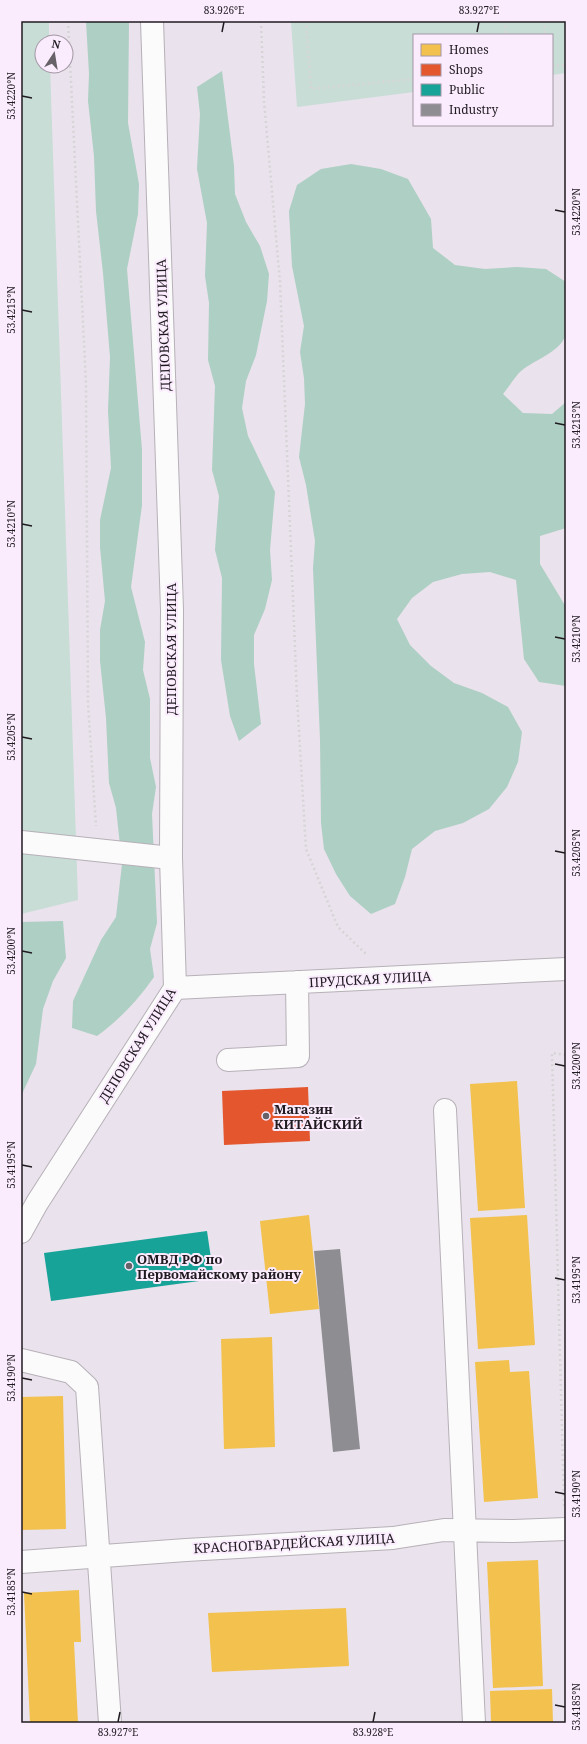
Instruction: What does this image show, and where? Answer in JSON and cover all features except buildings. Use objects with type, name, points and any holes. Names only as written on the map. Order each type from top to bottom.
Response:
[{"type":"street","name":"ДЕПОВСКАЯ УЛИЦА","points":[[21,1232],[37,1203],[175,988],[172,858],[172,610],[152,21]]},
{"type":"street","points":[[21,842],[172,858]]},
{"type":"street","name":"ПРУДСКАЯ УЛИЦА","points":[[175,988],[566,970]]},
{"type":"street","points":[[228,1060],[298,1056],[297,982]]},
{"type":"street","points":[[445,1110],[474,1723]]},
{"type":"street","points":[[21,1360],[71,1372],[87,1387],[110,1723]]},
{"type":"street","name":"КРАСНОГВАРДЕЙСКАЯ УЛИЦА","points":[[21,1562],[186,1550],[394,1538],[444,1530],[514,1531],[565,1529]]},
{"type":"path","points":[[68,21],[86,383],[88,703],[98,850]]},
{"type":"path","points":[[261,21],[264,101],[280,282],[297,697],[306,849],[338,927],[390,978]]},
{"type":"path","points":[[306,21],[311,89],[413,79]]},
{"type":"path","points":[[505,21],[506,34]]},
{"type":"path","points":[[544,21],[545,34]]},
{"type":"path","points":[[553,66],[566,65]]},
{"type":"path","points":[[565,1529],[552,1053],[566,1055]]},
{"type":"green space","points":[[21,21],[49,21],[49,34],[34,34],[34,74],[50,74],[78,900],[21,914]]},
{"type":"green space","points":[[86,21],[129,21],[128,123],[139,184],[138,214],[127,269],[142,450],[142,505],[131,587],[145,642],[143,670],[150,699],[150,758],[156,787],[152,814],[157,923],[150,949],[154,977],[128,1009],[97,1036],[72,1028],[73,1001],[101,940],[116,917],[122,864],[116,808],[109,783],[106,718],[100,661],[100,630],[105,601],[100,547],[100,520],[111,468],[108,411],[110,357],[96,211],[94,156],[88,101],[89,74]]},
{"type":"green space","points":[[291,21],[566,21],[566,73],[553,75],[553,34],[413,34],[413,92],[297,107]]},
{"type":"green space","points":[[222,71],[234,166],[235,194],[246,222],[260,246],[269,274],[267,301],[256,355],[246,381],[242,408],[248,436],[275,492],[270,550],[272,580],[265,609],[254,635],[254,664],[261,724],[239,741],[230,716],[221,660],[222,578],[215,550],[219,496],[212,470],[215,386],[208,360],[209,303],[205,276],[207,223],[197,169],[200,114],[197,87]]},
{"type":"green space","points":[[351,164],[381,169],[408,179],[431,219],[433,248],[455,265],[485,269],[517,267],[546,269],[566,282],[566,334],[563,341],[552,352],[518,374],[503,394],[523,413],[552,414],[566,402],[566,528],[540,536],[540,564],[566,607],[566,686],[539,682],[524,659],[516,580],[490,572],[462,574],[433,582],[412,598],[397,619],[410,645],[431,666],[454,683],[482,693],[508,707],[522,732],[518,762],[507,787],[489,809],[463,823],[435,831],[412,849],[405,877],[395,904],[371,914],[350,896],[336,874],[324,849],[321,823],[320,739],[313,568],[315,541],[306,485],[299,457],[305,404],[304,378],[300,352],[304,326],[292,266],[289,211],[297,185],[321,169]]},
{"type":"green space","points":[[63,921],[66,958],[53,981],[43,1009],[36,1064],[21,1096],[21,922]]},
{"type":"place","name":"Магазин КИТАЙСКИЙ","points":[[266,1116]]},
{"type":"place","name":"ОМВД РФ по Первомайскому району","points":[[129,1266]]}]
